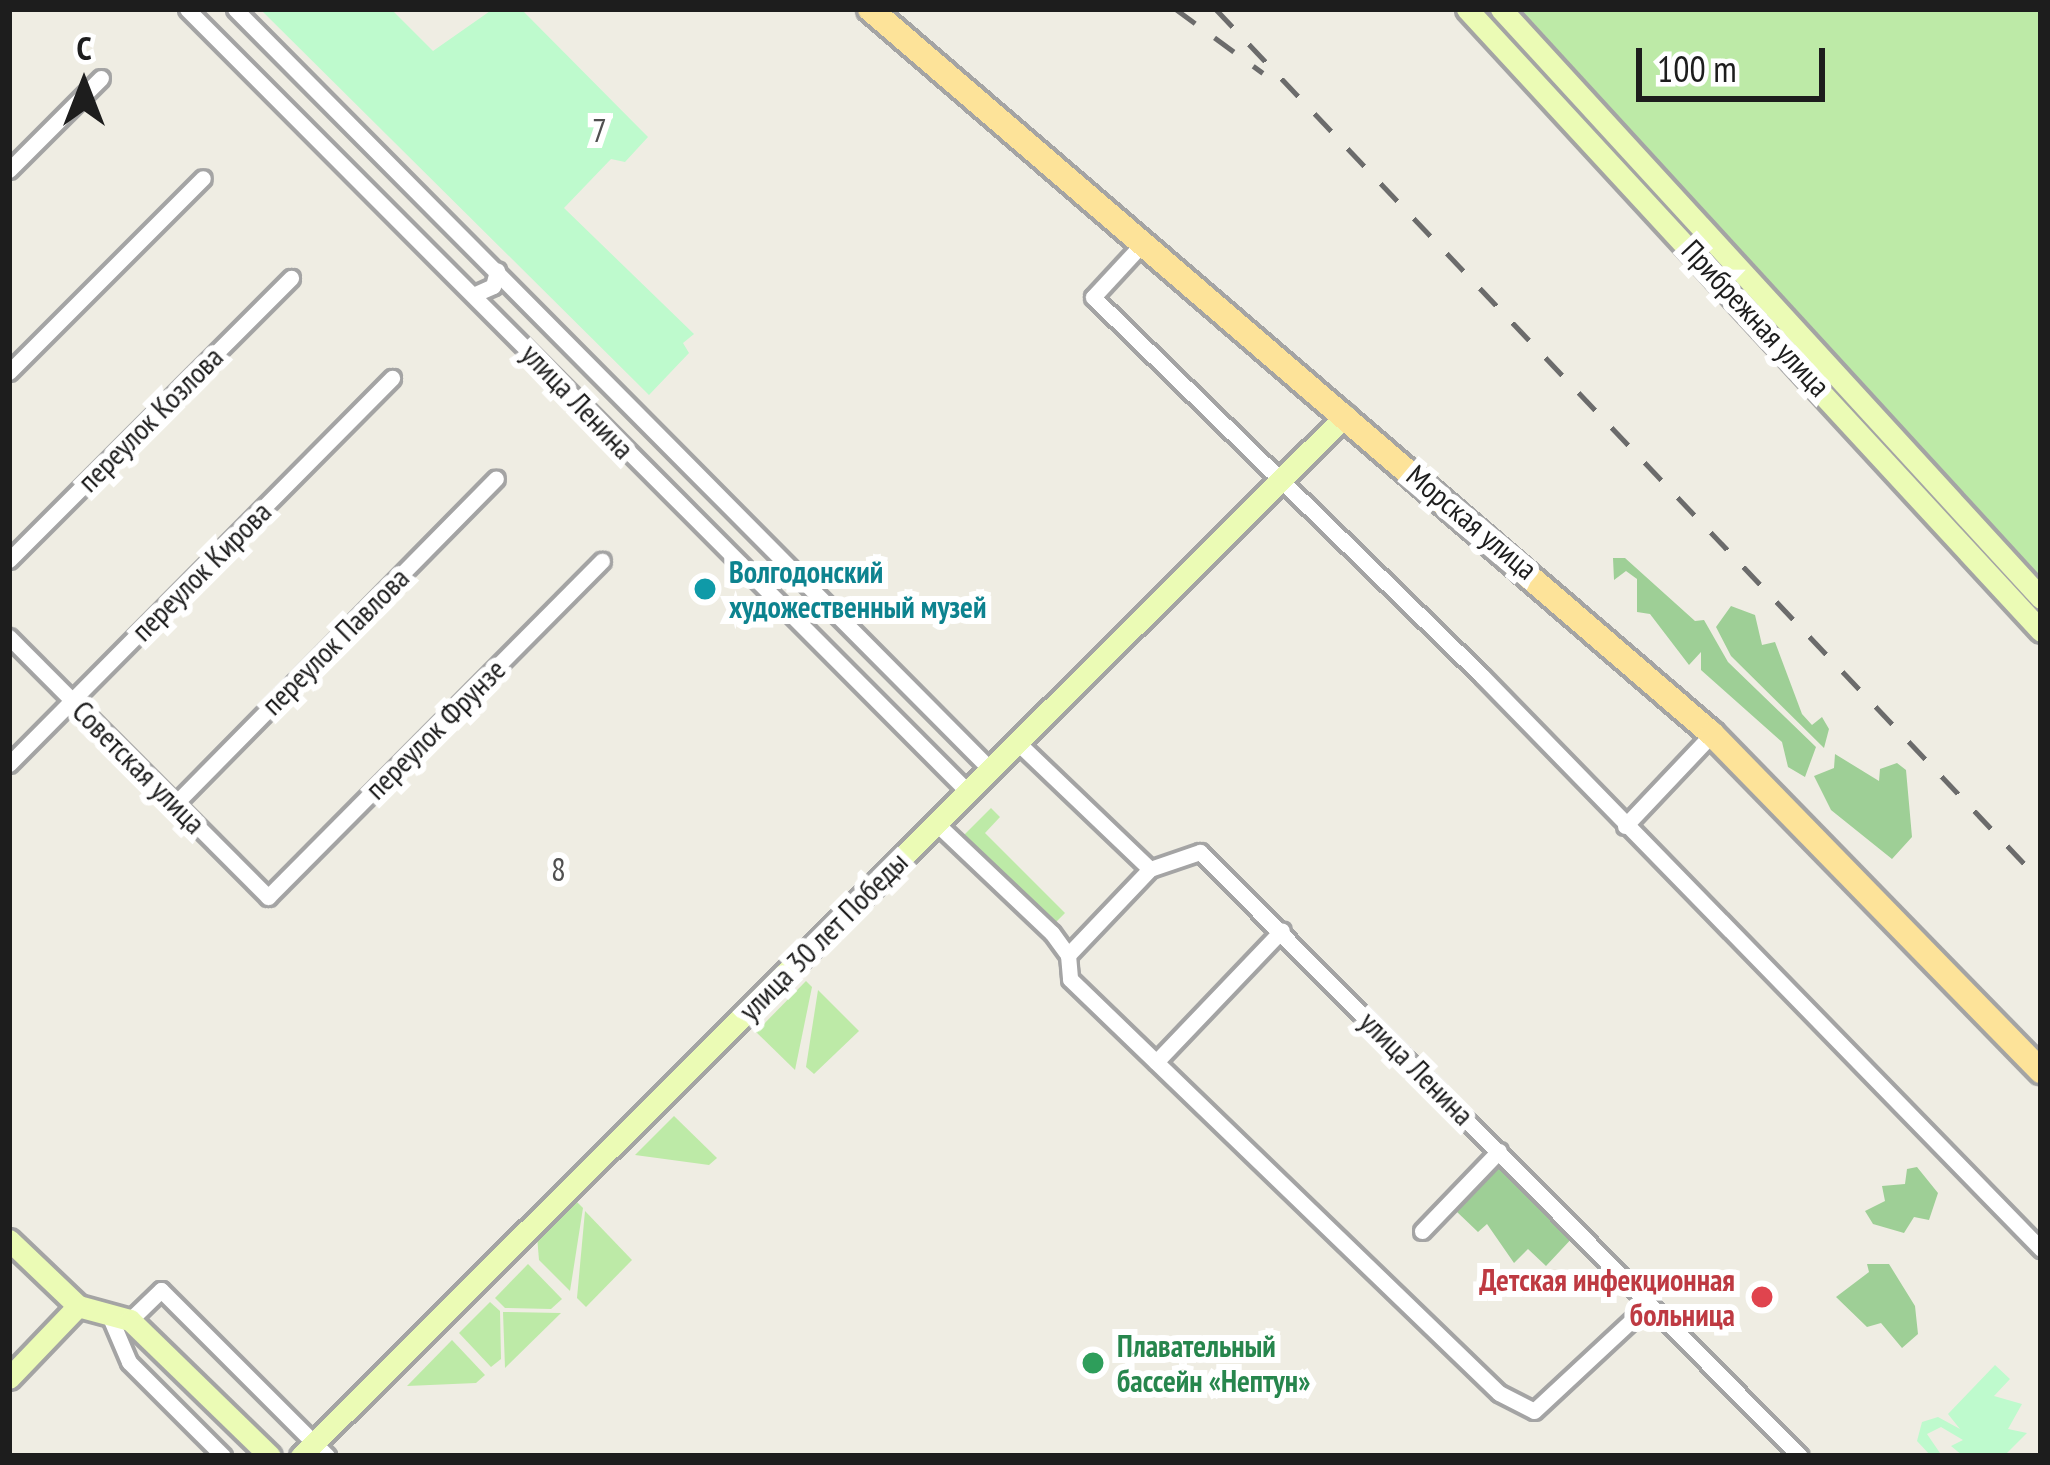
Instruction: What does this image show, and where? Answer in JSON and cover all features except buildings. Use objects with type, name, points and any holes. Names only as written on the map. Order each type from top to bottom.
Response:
[{"type":"main road","name":"Морская улица","points":[[870,9],[1712,734],[2041,1071]]},
{"type":"street","name":"улица Ленина","points":[[187,9],[969,793]]},
{"type":"street","name":"улица Ленина","points":[[235,9],[991,770]]},
{"type":"street","name":"Прибрежная улица","points":[[1467,9],[2041,631]]},
{"type":"street","name":"Прибрежная улица","points":[[1501,9],[2041,598]]},
{"type":"street","points":[[9,170],[101,78]]},
{"type":"street","points":[[9,372],[203,178]]},
{"type":"street","points":[[1144,242],[1093,297],[1625,826],[2041,1249]]},
{"type":"street","points":[[473,296],[493,286],[497,272]]},
{"type":"street","name":"переулок Козлова","points":[[9,560],[291,278]]},
{"type":"street","name":"переулок Кирова","points":[[9,764],[392,378]]},
{"type":"street","name":"улица 30 лет Победы","points":[[314,1451],[1345,416]]},
{"type":"street","name":"переулок Павлова","points":[[178,800],[495,479]]},
{"type":"street","name":"переулок Фрунзе","points":[[268,897],[602,561]]},
{"type":"street","name":"Советская улица","points":[[9,638],[178,800],[268,897]]},
{"type":"street","points":[[1625,826],[1712,734]]},
{"type":"street","points":[[1017,742],[1150,869],[1068,955]]},
{"type":"street","points":[[938,824],[1068,955],[1070,979],[1499,1393],[1534,1411],[1649,1304]]},
{"type":"street","name":"улица Ленина","points":[[1150,869],[1200,852],[1800,1456]]},
{"type":"street","points":[[1156,1062],[1282,930]]},
{"type":"street","points":[[1422,1232],[1499,1151]]},
{"type":"street","points":[[9,1240],[78,1306],[119,1317],[269,1456]]},
{"type":"street","points":[[119,1317],[161,1290],[314,1451]]},
{"type":"street","points":[[9,1378],[78,1306]]},
{"type":"street","points":[[119,1317],[129,1362],[223,1456]]},
{"type":"green space","points":[[260,9],[391,9],[433,51],[493,9],[521,9],[648,137],[625,162],[611,159],[564,208],[694,334],[683,343],[689,353],[649,395]]},
{"type":"green space","points":[[1517,9],[2041,9],[2041,583]]},
{"type":"green space","points":[[1613,558],[1625,558],[1695,621],[1704,620],[1728,662],[1816,747],[1805,777],[1788,767],[1782,742],[1701,670],[1701,652],[1689,665],[1650,614],[1637,612],[1637,579],[1626,571],[1614,580]]},
{"type":"green space","points":[[1731,606],[1755,615],[1762,645],[1775,642],[1802,714],[1812,725],[1822,717],[1829,729],[1824,748],[1731,656],[1716,627]]},
{"type":"green space","points":[[1835,754],[1879,781],[1880,769],[1897,763],[1906,770],[1912,837],[1892,859],[1831,810],[1814,776],[1834,768]]},
{"type":"green space","points":[[991,808],[1000,817],[985,833],[1065,913],[1053,925],[963,836]]},
{"type":"green space","points":[[806,981],[812,987],[795,1070],[756,1032]]},
{"type":"green space","points":[[818,990],[859,1031],[814,1074],[806,1067]]},
{"type":"green space","points":[[674,1116],[717,1158],[709,1165],[635,1155]]},
{"type":"green space","points":[[1500,1164],[1575,1235],[1546,1266],[1528,1249],[1514,1263],[1487,1224],[1478,1232],[1456,1211]]},
{"type":"green space","points":[[1917,1167],[1938,1193],[1929,1220],[1914,1217],[1904,1233],[1873,1224],[1865,1211],[1885,1201],[1882,1186],[1905,1184],[1907,1169]]},
{"type":"green space","points":[[574,1199],[583,1208],[570,1291],[539,1260],[537,1236]]},
{"type":"green space","points":[[585,1211],[632,1260],[586,1307],[577,1298]]},
{"type":"green space","points":[[528,1264],[562,1299],[551,1309],[505,1308],[495,1298]]},
{"type":"green space","points":[[1867,1264],[1889,1264],[1915,1306],[1918,1334],[1902,1348],[1881,1323],[1867,1327],[1836,1297],[1869,1272]]},
{"type":"green space","points":[[490,1302],[500,1311],[501,1359],[491,1367],[459,1333]]},
{"type":"green space","points":[[503,1312],[561,1313],[505,1368]]},
{"type":"green space","points":[[452,1340],[485,1375],[476,1383],[407,1386]]},
{"type":"green space","points":[[1995,1365],[2010,1379],[1994,1396],[2022,1404],[2008,1429],[2027,1433],[2004,1456],[1963,1456],[1951,1446],[1963,1440],[1941,1427],[1927,1434],[1942,1456],[1931,1456],[1917,1441],[1922,1422],[1938,1417],[1960,1429],[1948,1414]]},
{"type":"railway","points":[[1176,9],[1263,73]]},
{"type":"railway","points":[[1216,9],[2041,881]]},
{"type":"place","name":"Волгодонский художественный музей","points":[[705,589]]},
{"type":"place","name":"Детская инфекционная больница","points":[[1762,1297]]},
{"type":"place","name":"Плавательный бассейн «Нептун»","points":[[1093,1363]]},
{"type":"district","name":"7","points":[[601,130]]},
{"type":"district","name":"8","points":[[560,869]]}]
